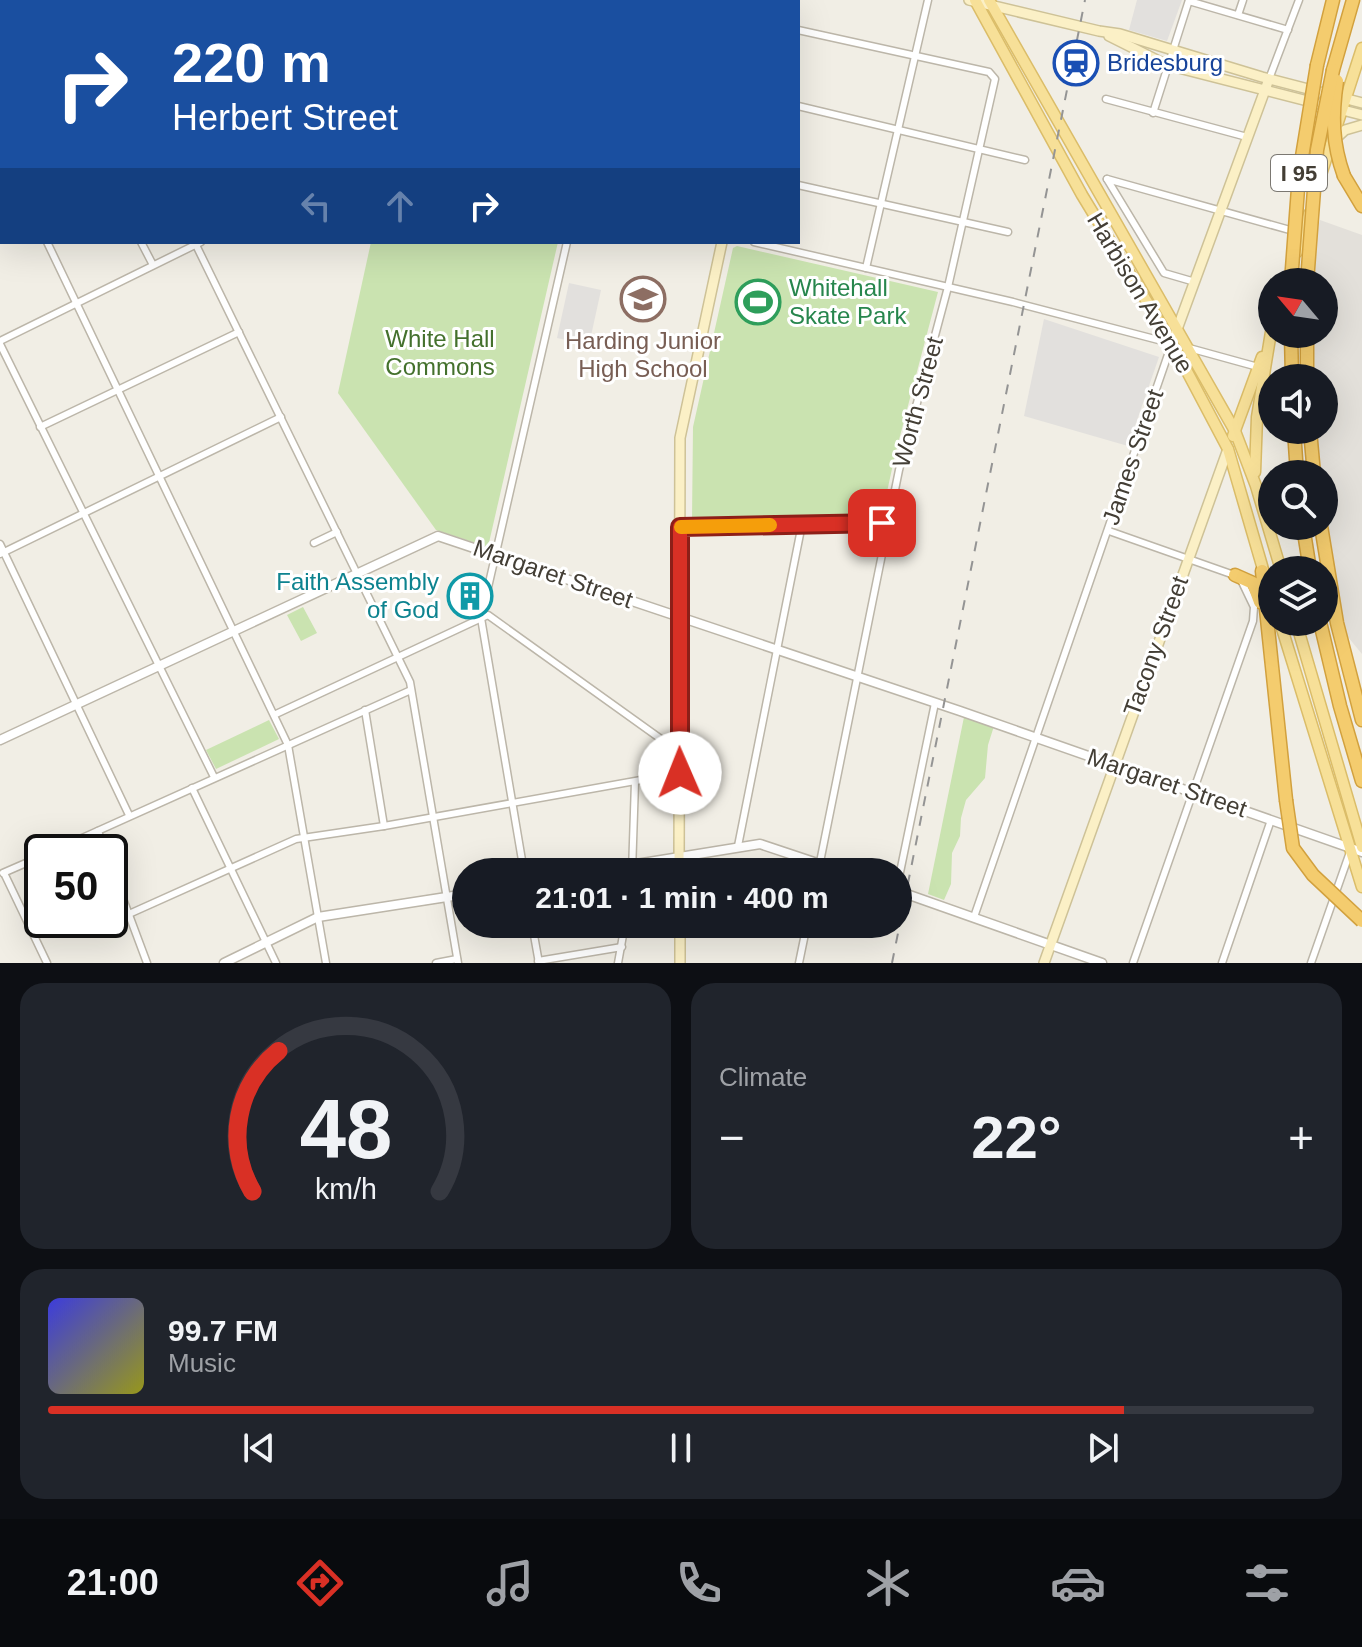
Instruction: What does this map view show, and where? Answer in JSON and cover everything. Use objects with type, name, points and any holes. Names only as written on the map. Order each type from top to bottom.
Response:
[{"type":"highway","name":"I 95","points":[[1290,268],[1299,175],[1317,65],[1333,0]]},
{"type":"highway","points":[[1353,0],[1336,70],[1333,139],[1344,176],[1362,206]]},
{"type":"highway","name":"I 95","points":[[1308,268],[1314,175],[1336,70]]},
{"type":"highway","points":[[1323,540],[1344,657],[1362,720]]},
{"type":"highway","points":[[1235,575],[1250,580],[1257,589],[1268,642]]},
{"type":"highway","points":[[1267,636],[1293,848],[1313,875],[1362,921]]},
{"type":"highway","points":[[1324,636],[1362,781]]},
{"type":"main road","points":[[973,1],[990,2],[1120,34],[1343,103],[1362,115]]},
{"type":"main road","name":"Harbison Avenue","points":[[973,1],[1082,195],[1172,343],[1228,449],[1258,557]]},
{"type":"main road","name":"Harbison Avenue","points":[[990,2],[1235,431],[1256,486],[1277,556]]},
{"type":"main road","points":[[1099,31],[1167,65],[1265,89],[1343,103],[1362,103]]},
{"type":"main road","points":[[1293,268],[1362,48]]},
{"type":"main road","name":"James Street","points":[[1172,343],[1269,79]]},
{"type":"main road","points":[[1331,143],[1345,130],[1362,125]]},
{"type":"main road","points":[[679,856],[682,421],[722,244]]},
{"type":"main road","points":[[1256,486],[1256,429],[1269,348]]},
{"type":"main road","name":"Tacony Street","points":[[1044,963],[1258,367]]},
{"type":"main road","points":[[1285,636],[1359,849]]},
{"type":"main road","points":[[1300,636],[1359,849],[1362,887]]},
{"type":"main road","points":[[680,938],[680,963]]},
{"type":"street","points":[[866,268],[928,0]]},
{"type":"street","points":[[1153,113],[1189,0],[1288,30]]},
{"type":"street","points":[[1238,15],[1243,0]]},
{"type":"street","name":"James Street","points":[[1269,79],[1299,0]]},
{"type":"street","points":[[800,30],[915,55]]},
{"type":"street","name":"Worth Street","points":[[821,858],[899,470],[964,222],[995,79],[989,72],[915,55]]},
{"type":"street","points":[[1106,99],[1247,137]]},
{"type":"street","points":[[800,106],[1025,160]]},
{"type":"street","points":[[1195,282],[1164,273],[1107,179],[1302,234]]},
{"type":"street","points":[[800,185],[1008,232]]},
{"type":"street","points":[[48,244],[162,476],[288,745],[326,963]]},
{"type":"street","points":[[142,244],[153,265]]},
{"type":"street","points":[[197,244],[0,343],[214,777]]},
{"type":"street","points":[[199,244],[239,332],[410,682],[457,961],[436,963]]},
{"type":"street","points":[[521,858],[481,618],[567,244]]},
{"type":"street","points":[[763,244],[948,287],[1258,367]]},
{"type":"street","points":[[40,427],[239,332]]},
{"type":"street","name":"James Street","points":[[974,917],[1172,343]]},
{"type":"street","points":[[2,553],[281,417]]},
{"type":"street","points":[[680,527],[889,523]]},
{"type":"street","points":[[738,846],[802,524]]},
{"type":"street","points":[[1109,531],[1235,575],[1246,587],[1255,614],[1133,963]]},
{"type":"street","points":[[314,543],[337,532]]},
{"type":"street","name":"Margaret Street","points":[[0,740],[438,536],[858,676],[1359,849]]},
{"type":"street","points":[[0,544],[129,815]]},
{"type":"street","points":[[276,714],[488,615],[679,752]]},
{"type":"street","points":[[91,834],[411,690]]},
{"type":"street","points":[[903,858],[935,703]]},
{"type":"street","points":[[365,710],[384,826]]},
{"type":"street","points":[[147,963],[129,914],[304,837],[384,826],[680,773]]},
{"type":"street","points":[[633,858],[635,782]]},
{"type":"street","points":[[192,788],[276,963]]},
{"type":"street","points":[[1222,963],[1271,820]]},
{"type":"street","points":[[671,858],[760,844],[794,858]]},
{"type":"street","points":[[1311,963],[1359,849]]},
{"type":"street","points":[[24,864],[2,874],[47,963]]},
{"type":"street","points":[[224,963],[318,917],[452,896]]},
{"type":"street","points":[[912,896],[1102,963]]},
{"type":"street","points":[[534,938],[538,962],[622,947]]},
{"type":"street","points":[[618,963],[623,938]]},
{"type":"street","points":[[799,963],[804,938]]},
{"type":"shaded area","points":[[1137,0],[1182,0],[1167,41],[1129,30]]},
{"type":"shaded area","points":[[1320,220],[1362,235],[1362,654],[1348,637],[1338,610],[1338,556],[1330,556],[1328,540],[1338,540],[1338,460],[1318,460],[1316,444],[1338,444],[1338,364],[1311,364],[1311,348],[1338,348],[1338,268],[1311,268],[1311,251]]},
{"type":"shaded area","points":[[569,283],[601,290],[589,345],[557,338]]},
{"type":"shaded area","points":[[1044,319],[1159,357],[1128,446],[1024,416]]},
{"type":"green space","name":"White Hall Commons","points":[[371,244],[558,244],[488,547],[436,530],[338,393]]},
{"type":"green space","points":[[737,246],[938,292],[882,515],[692,520],[693,427],[733,248]]},
{"type":"green space","points":[[303,607],[317,633],[301,641],[287,615]]},
{"type":"green space","points":[[964,717],[994,726],[988,745],[985,778],[966,800],[960,836],[952,853],[951,884],[944,900],[928,894]]},
{"type":"green space","points":[[269,720],[279,739],[216,769],[206,750]]},
{"type":"railway","points":[[892,963],[1085,0]]},
{"type":"slow traffic","points":[[681,527],[770,525]]},
{"type":"place","name":"Bridesburg","points":[[1076,63]]},
{"type":"place","name":"Harding Junior High School","points":[[643,299]]},
{"type":"place","name":"Whitehall Skate Park","points":[[758,302]]},
{"type":"place","name":"Faith Assembly of God","points":[[470,596]]},
{"type":"route","points":[[680,773],[680,527],[882,523]]}]
